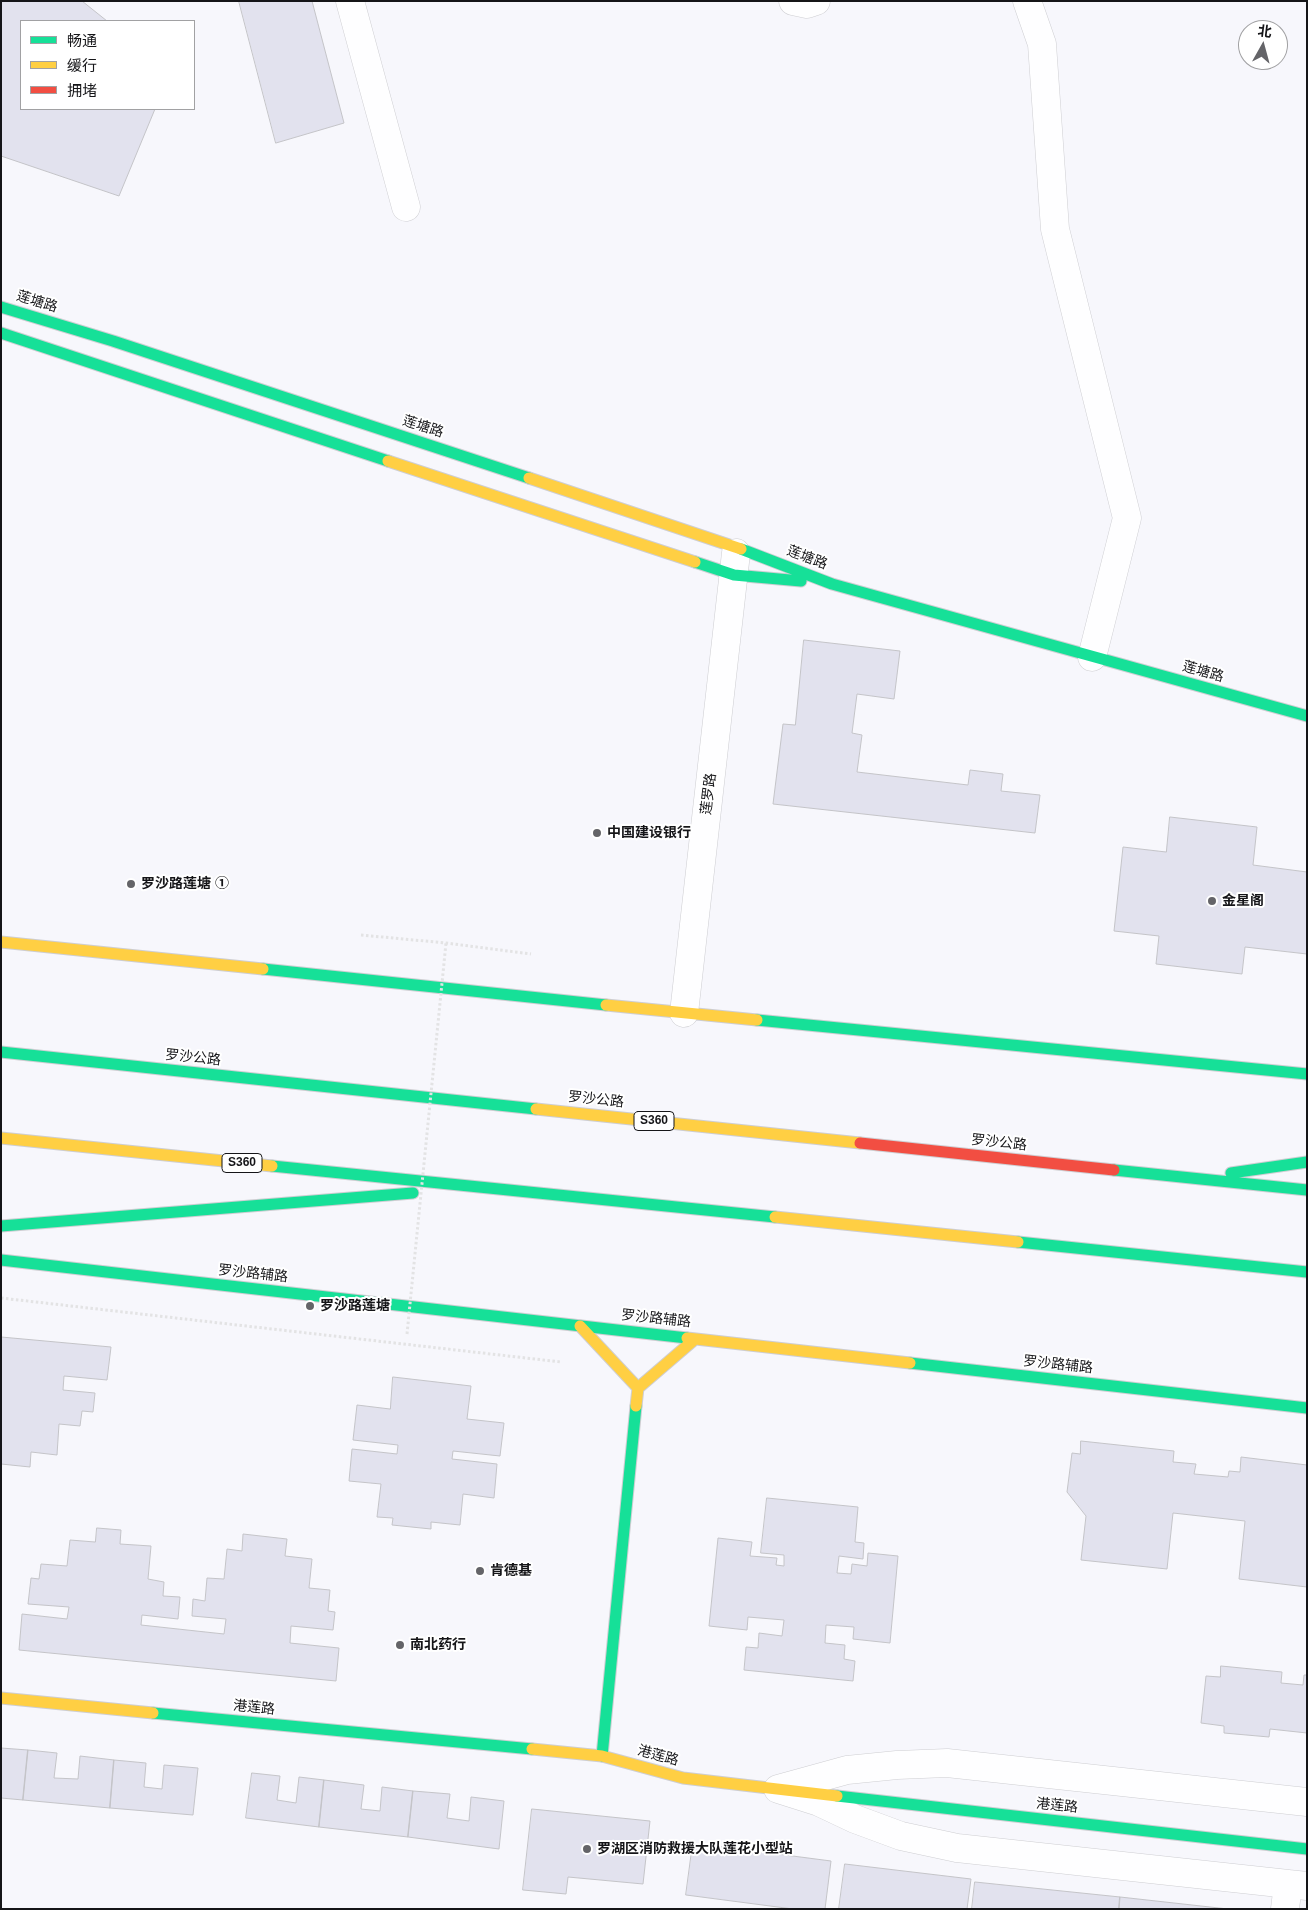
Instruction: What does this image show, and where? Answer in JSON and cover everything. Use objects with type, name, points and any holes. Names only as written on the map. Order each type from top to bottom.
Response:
[{"type":"main road","name":"莲塘路","points":[[1,307],[113,341],[737,547],[832,584],[1307,716]]},
{"type":"main road","name":"莲塘路","points":[[1,333],[734,575],[832,584]]},
{"type":"main road","points":[[1,942],[684,1013],[1307,1074]]},
{"type":"main road","name":"罗沙公路","points":[[1,1052],[1307,1190]]},
{"type":"main road","name":"S360","points":[[1,1138],[1307,1272]]},
{"type":"main road","points":[[1194,1178],[1307,1162]]},
{"type":"main road","points":[[1,1226],[483,1188]]},
{"type":"main road","name":"罗沙路辅路","points":[[1,1260],[1307,1408]]},
{"type":"main road","points":[[580,1326],[638,1388]]},
{"type":"main road","points":[[602,1756],[638,1388],[695,1339]]},
{"type":"main road","name":"港莲路","points":[[1,1698],[602,1756],[683,1778],[1307,1849]]},
{"type":"street","points":[[350,1],[406,207]]},
{"type":"street","points":[[793,1],[807,4],[816,1]]},
{"type":"street","points":[[1027,1],[1042,44],[1055,229],[1127,518],[1092,657]]},
{"type":"street","name":"莲罗路","points":[[684,1013],[737,547]]},
{"type":"street","points":[[778,1789],[846,1770],[897,1764],[947,1763],[1307,1802]]},
{"type":"street","points":[[778,1789],[819,1802],[855,1819],[901,1836],[957,1848],[1293,1893]]},
{"type":"path","points":[[361,935],[531,954]]},
{"type":"path","points":[[407,1334],[446,943]]},
{"type":"path","points":[[1,1298],[561,1362]]},
{"type":"building","points":[[1,1],[82,1],[106,20],[20,20],[20,110],[155,110],[119,196],[1,156]]},
{"type":"building","points":[[239,1],[312,1],[344,123],[276,143]]},
{"type":"building","points":[[804,640],[900,651],[894,699],[857,694],[852,733],[862,735],[857,772],[968,785],[970,770],[1003,774],[1001,791],[1040,795],[1035,833],[773,804],[783,724],[795,725]]},
{"type":"building","name":"金星阁","points":[[1170,817],[1257,827],[1253,865],[1307,872],[1307,954],[1245,947],[1242,974],[1156,964],[1159,936],[1114,931],[1123,847],[1166,852]]},
{"type":"building","points":[[1,1337],[111,1347],[107,1380],[64,1376],[63,1390],[95,1393],[93,1412],[82,1411],[80,1426],[59,1424],[57,1455],[31,1452],[30,1467],[1,1464]]},
{"type":"building","points":[[393,1377],[471,1386],[467,1419],[504,1423],[500,1456],[453,1451],[452,1459],[497,1464],[494,1498],[463,1494],[460,1525],[431,1522],[431,1529],[392,1525],[393,1518],[377,1517],[381,1484],[349,1481],[352,1449],[397,1454],[398,1445],[353,1440],[357,1405],[390,1409]]},
{"type":"building","points":[[1081,1441],[1174,1451],[1173,1462],[1196,1464],[1194,1474],[1228,1477],[1229,1471],[1240,1472],[1241,1457],[1307,1465],[1307,1587],[1239,1579],[1245,1521],[1173,1513],[1167,1569],[1081,1560],[1086,1516],[1067,1492],[1072,1453],[1080,1454]]},
{"type":"building","points":[[767,1498],[858,1507],[855,1542],[864,1543],[863,1559],[839,1556],[837,1573],[851,1574],[852,1564],[867,1566],[868,1553],[898,1556],[890,1643],[853,1639],[854,1627],[826,1625],[825,1643],[845,1645],[844,1659],[855,1661],[853,1681],[744,1670],[746,1647],[758,1648],[759,1633],[782,1636],[784,1620],[748,1617],[747,1630],[709,1626],[718,1538],[752,1542],[750,1556],[777,1558],[776,1565],[784,1566],[784,1555],[761,1553]]},
{"type":"building","points":[[97,1528],[121,1530],[120,1544],[151,1546],[148,1579],[164,1582],[163,1596],[180,1597],[178,1619],[142,1615],[141,1625],[224,1634],[226,1619],[192,1616],[193,1599],[205,1601],[207,1578],[224,1579],[227,1549],[242,1551],[243,1534],[287,1539],[285,1556],[312,1559],[309,1588],[330,1590],[328,1611],[335,1612],[333,1630],[291,1626],[290,1643],[339,1648],[336,1681],[19,1650],[22,1614],[67,1619],[69,1607],[28,1604],[31,1578],[39,1579],[41,1564],[67,1566],[70,1540],[95,1542]]},
{"type":"building","points":[[1221,1666],[1282,1672],[1281,1683],[1303,1685],[1304,1675],[1307,1675],[1307,1733],[1270,1729],[1269,1737],[1224,1733],[1224,1726],[1201,1723],[1206,1676],[1220,1677]]},
{"type":"building","points":[[1,1748],[28,1750],[23,1800],[1,1798]]},
{"type":"building","points":[[28,1750],[57,1753],[54,1778],[78,1779],[80,1756],[114,1760],[110,1808],[23,1800]]},
{"type":"building","points":[[114,1760],[146,1763],[144,1787],[162,1789],[164,1765],[198,1768],[193,1815],[110,1808]]},
{"type":"building","points":[[252,1773],[280,1776],[277,1800],[296,1803],[299,1777],[324,1780],[319,1827],[246,1818]]},
{"type":"building","points":[[324,1780],[364,1785],[361,1809],[380,1811],[382,1787],[413,1791],[408,1837],[319,1827]]},
{"type":"building","points":[[413,1791],[450,1794],[447,1818],[469,1821],[471,1797],[504,1801],[499,1849],[408,1837]]},
{"type":"building","name":"罗湖区消防救援大队莲花小型站","points":[[532,1809],[650,1821],[643,1884],[568,1877],[566,1894],[523,1890]]},
{"type":"building","points":[[693,1843],[831,1861],[825,1909],[793,1909],[686,1895]]},
{"type":"building","points":[[845,1864],[971,1879],[967,1909],[839,1909]]},
{"type":"building","points":[[975,1882],[1120,1897],[1119,1909],[972,1909]]},
{"type":"building","points":[[1120,1897],[1228,1909],[1119,1909]]},
{"type":"traffic: fast","points":[[1,307],[113,341],[529,478]]},
{"type":"traffic: fast","points":[[1,333],[388,461]]},
{"type":"traffic: fast","points":[[741,549],[832,584],[1307,716]]},
{"type":"traffic: fast","points":[[695,562],[734,575],[801,581]]},
{"type":"traffic: fast","points":[[263,969],[606,1005]]},
{"type":"traffic: fast","points":[[757,1020],[1307,1074]]},
{"type":"traffic: fast","points":[[1,1052],[536,1109]]},
{"type":"traffic: fast","points":[[1231,1173],[1307,1162]]},
{"type":"traffic: fast","points":[[272,1166],[775,1217]]},
{"type":"traffic: fast","points":[[1114,1170],[1307,1190]]},
{"type":"traffic: fast","points":[[1,1226],[413,1193]]},
{"type":"traffic: fast","points":[[1018,1242],[1307,1272]]},
{"type":"traffic: fast","points":[[1,1260],[687,1338]]},
{"type":"traffic: fast","points":[[910,1363],[1307,1408]]},
{"type":"traffic: fast","points":[[602,1756],[636,1406]]},
{"type":"traffic: fast","points":[[153,1713],[532,1749]]},
{"type":"traffic: fast","points":[[837,1796],[1307,1849]]},
{"type":"traffic: slow","points":[[388,461],[695,562]]},
{"type":"traffic: slow","points":[[529,478],[741,549]]},
{"type":"traffic: slow","points":[[1,942],[263,969]]},
{"type":"traffic: slow","points":[[606,1005],[757,1020]]},
{"type":"traffic: slow","points":[[536,1109],[860,1143]]},
{"type":"traffic: slow","points":[[1,1138],[272,1166]]},
{"type":"traffic: slow","points":[[775,1217],[1018,1242]]},
{"type":"traffic: slow","points":[[580,1326],[638,1388]]},
{"type":"traffic: slow","points":[[687,1338],[910,1363]]},
{"type":"traffic: slow","points":[[636,1406],[638,1388],[695,1339]]},
{"type":"traffic: slow","points":[[1,1698],[153,1713]]},
{"type":"traffic: slow","points":[[532,1749],[602,1756],[683,1778],[837,1796]]},
{"type":"traffic: jam","points":[[860,1143],[1114,1170]]},
{"type":"place","name":"中国建设银行","points":[[597,833]]},
{"type":"place","name":"罗沙路莲塘 ①","points":[[131,884]]},
{"type":"place","name":"金星阁","points":[[1212,901]]},
{"type":"place","name":"罗沙路莲塘","points":[[310,1306]]},
{"type":"place","name":"肯德基","points":[[480,1571]]},
{"type":"place","name":"南北药行","points":[[400,1645]]},
{"type":"place","name":"罗湖区消防救援大队莲花小型站","points":[[587,1849]]}]
